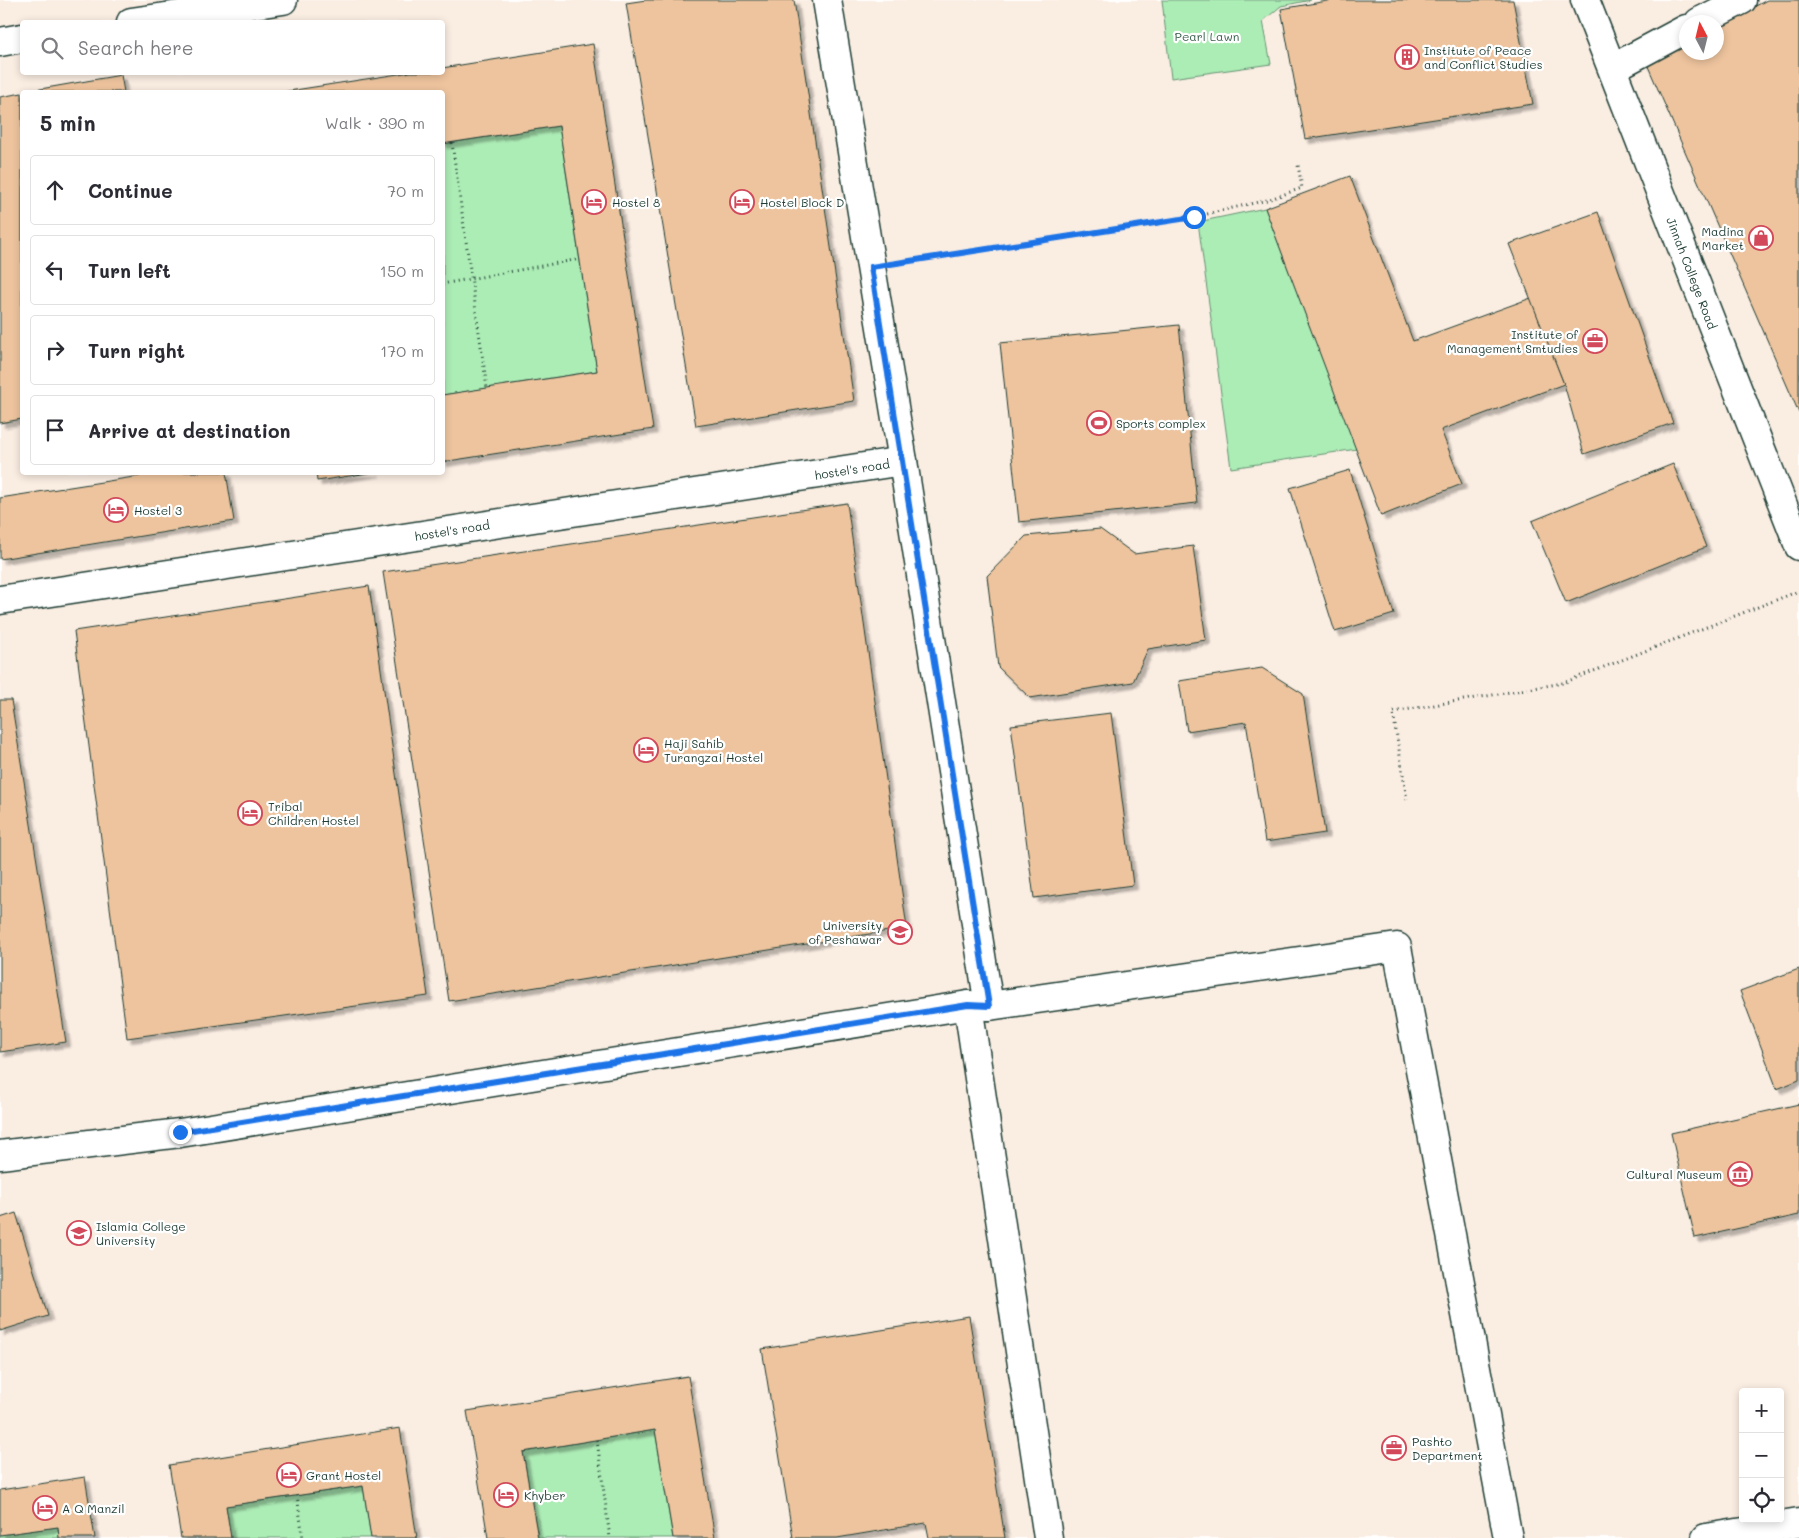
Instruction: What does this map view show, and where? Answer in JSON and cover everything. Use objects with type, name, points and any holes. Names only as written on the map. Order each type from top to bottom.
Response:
[{"type":"street","points":[[145,20],[283,0]]},
{"type":"street","points":[[827,0],[903,461],[978,1005],[1048,1538]]},
{"type":"street","name":"Jinnah College Road","points":[[1585,0],[1799,546]]},
{"type":"street","points":[[1713,15],[1742,0]]},
{"type":"street","points":[[1613,68],[1679,33]]},
{"type":"street","points":[[0,42],[20,38]]},
{"type":"street","name":"hostel's road","points":[[0,600],[903,461]]},
{"type":"street","points":[[0,1155],[190,1131],[978,1005],[1398,947],[1508,1538]]},
{"type":"street","points":[[1706,1538],[1799,1522]]},
{"type":"path","points":[[452,143],[487,388]]},
{"type":"path","points":[[871,267],[1194,217],[1267,200],[1302,188],[1298,165]]},
{"type":"path","points":[[445,284],[580,259]]},
{"type":"path","points":[[1407,800],[1393,712],[1563,683],[1799,591]]},
{"type":"path","points":[[596,1440],[610,1538]]},
{"type":"path","points":[[297,1496],[303,1538]]},
{"type":"shaded area","name":"University of Peshawar","points":[[0,0],[1799,0],[1799,1538],[0,1538]]},
{"type":"green space","name":"Pearl Lawn","points":[[1162,0],[1311,0],[1281,6],[1263,21],[1271,64],[1171,78]]},
{"type":"green space","points":[[559,126],[597,371],[445,395],[445,144]]},
{"type":"green space","points":[[1265,208],[1357,449],[1231,468],[1198,222]]},
{"type":"green space","points":[[655,1430],[673,1538],[538,1538],[523,1452]]},
{"type":"green space","points":[[363,1486],[371,1538],[231,1538],[226,1506]]},
{"type":"green space","points":[[58,1527],[59,1538],[0,1538],[0,1535]]},
{"type":"building","name":"Hostel Block D","points":[[646,0],[794,0],[854,401],[696,426],[626,3]]},
{"type":"building","name":"Institute of Peace and Conflict Studies","points":[[1333,0],[1513,0],[1533,104],[1305,139],[1281,9]]},
{"type":"building","name":"Madina Market","points":[[1767,0],[1799,0],[1799,413],[1647,64],[1679,47],[1679,60],[1724,60],[1724,23]]},
{"type":"building","name":"Hostel 8","points":[[593,44],[653,429],[445,462],[445,395],[597,371],[559,126],[445,144],[445,90],[295,90],[392,75],[445,75],[445,68]]},
{"type":"building","points":[[121,75],[124,90],[35,90]]},
{"type":"building","points":[[20,93],[20,419],[0,423],[0,97]]},
{"type":"building","points":[[1350,176],[1413,341],[1531,298],[1564,384],[1441,430],[1462,484],[1381,516],[1265,208]]},
{"type":"building","name":"Institute of Management Smtudies","points":[[1598,212],[1673,423],[1584,454],[1564,384],[1509,244]]},
{"type":"building","name":"Sports complex","points":[[1179,325],[1197,503],[1019,522],[1000,343]]},
{"type":"building","points":[[1673,464],[1706,547],[1566,603],[1532,521]]},
{"type":"building","points":[[1350,470],[1394,614],[1335,632],[1290,488]]},
{"type":"building","name":"Hostel 3","points":[[226,475],[234,521],[0,559],[0,498],[140,476]]},
{"type":"building","points":[[316,475],[356,475],[317,481]]},
{"type":"building","name":"Haji Sahib Turangzai Hostel","points":[[847,503],[907,928],[449,1001],[383,572]]},
{"type":"building","points":[[1100,529],[1134,554],[1193,546],[1206,640],[1148,649],[1133,682],[1030,698],[998,667],[987,576],[1026,536]]},
{"type":"building","name":"Tribal Children Hostel","points":[[369,586],[428,996],[127,1038],[74,631]]},
{"type":"building","points":[[1262,668],[1303,694],[1325,833],[1265,842],[1246,722],[1187,731],[1179,681]]},
{"type":"building","points":[[0,700],[11,700],[66,1042],[0,1052]]},
{"type":"building","points":[[1111,713],[1133,885],[1034,898],[1011,725]]},
{"type":"building","points":[[1799,969],[1799,1080],[1777,1089],[1740,991]]},
{"type":"building","name":"Cultural Museum","points":[[1799,1104],[1799,1215],[1695,1238],[1671,1133]]},
{"type":"building","points":[[16,1213],[48,1316],[0,1331],[0,1218]]},
{"type":"building","points":[[969,1316],[1005,1538],[929,1538],[926,1523],[837,1538],[793,1538],[762,1349]]},
{"type":"building","name":"Khyber","points":[[688,1376],[715,1538],[673,1538],[655,1430],[523,1452],[538,1538],[488,1538],[467,1411]]},
{"type":"building","name":"Grant Hostel","points":[[400,1428],[417,1538],[371,1538],[363,1486],[226,1506],[231,1538],[181,1538],[169,1465]]},
{"type":"building","name":"A Q Manzil","points":[[85,1477],[95,1538],[59,1538],[58,1527],[0,1535],[0,1490]]},
{"type":"place","name":"Institute of Peace and Conflict Studies","points":[[1407,57]]},
{"type":"place","name":"Hostel 8","points":[[594,202]]},
{"type":"place","name":"Hostel Block D","points":[[742,202]]},
{"type":"place","name":"Madina Market","points":[[1761,238]]},
{"type":"place","name":"Institute of Management Smtudies","points":[[1595,341]]},
{"type":"place","name":"Sports complex","points":[[1099,423]]},
{"type":"place","name":"Hostel 3","points":[[116,510]]},
{"type":"place","name":"Haji Sahib Turangzai Hostel","points":[[646,750]]},
{"type":"place","name":"Tribal Children Hostel","points":[[250,813]]},
{"type":"place","name":"University of Peshawar","points":[[900,932]]},
{"type":"place","name":"Cultural Museum","points":[[1740,1174]]},
{"type":"place","name":"Islamia College University","points":[[79,1233]]},
{"type":"place","name":"Pashto Department","points":[[1394,1448]]},
{"type":"place","name":"Grant Hostel","points":[[289,1475]]},
{"type":"place","name":"Khyber","points":[[506,1495]]},
{"type":"place","name":"A Q Manzil","points":[[45,1508]]},
{"type":"route","points":[[180,1132],[968,1005],[989,1006],[871,267],[1194,217]]}]
